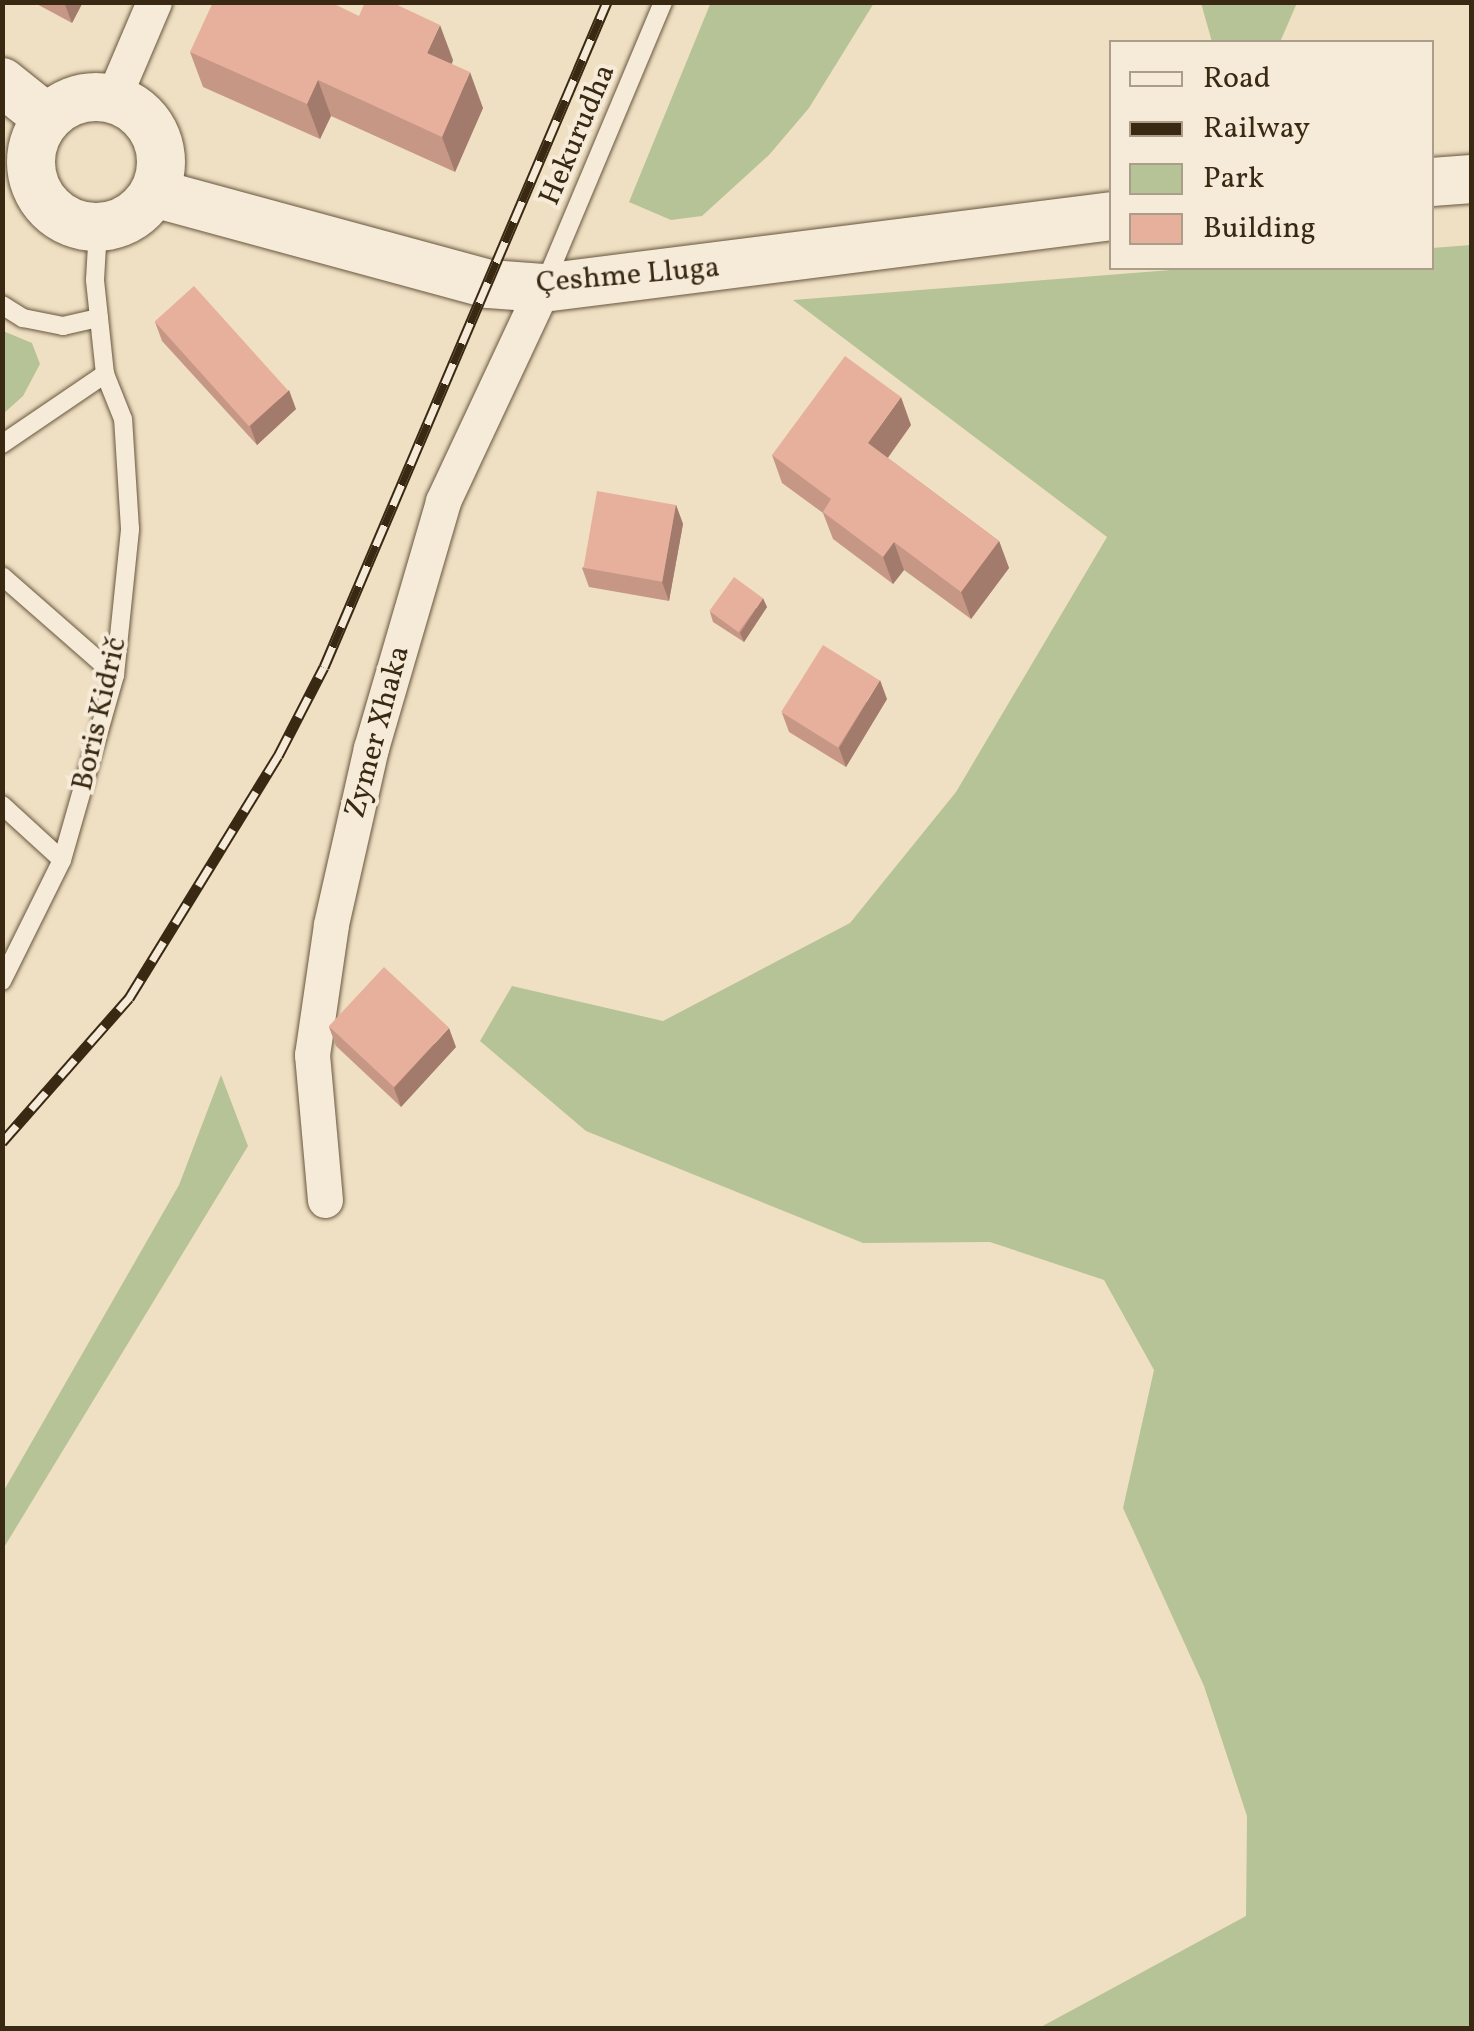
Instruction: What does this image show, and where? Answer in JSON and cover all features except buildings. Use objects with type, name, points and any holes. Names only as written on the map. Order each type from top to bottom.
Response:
[{"type":"main road","points":[[2,82],[47,118]]},
{"type":"main road","points":[[77,98],[113,98],[153,128],[162,160],[154,193],[121,223],[98,228],[55,214],[34,186],[32,150],[47,118],[77,98]]},
{"type":"main road","points":[[1434,182],[1472,179]]},
{"type":"main road","name":"Çeshme Lluga","points":[[154,193],[489,284],[543,288],[1109,216]]},
{"type":"street","points":[[113,98],[154,2]]},
{"type":"street","name":"Zymer Xhaka","points":[[325,1200],[312,1055],[331,924],[371,748],[443,501],[489,391],[543,288]]},
{"type":"lane","name":"Hekurudha","points":[[543,288],[664,2]]},
{"type":"lane","name":"Boris Kidrič","points":[[2,981],[62,860],[115,675],[130,529],[122,419],[105,374],[99,318],[98,228]]},
{"type":"lane","points":[[2,305],[23,318],[63,326],[99,318]]},
{"type":"lane","points":[[2,444],[105,374]]},
{"type":"lane","points":[[2,576],[115,675]]},
{"type":"lane","points":[[2,805],[62,860]]},
{"type":"green space","points":[[711,2],[874,3],[809,108],[769,155],[702,216],[671,220],[629,202]]},
{"type":"green space","points":[[1201,2],[1297,3],[1281,40],[1211,40]]},
{"type":"green space","points":[[1471,245],[1471,2028],[1039,2028],[1246,1916],[1247,1816],[1204,1686],[1123,1508],[1154,1370],[1104,1280],[990,1242],[863,1243],[586,1131],[480,1041],[512,986],[663,1021],[850,923],[956,792],[1107,537],[793,300],[1171,270],[1434,270],[1434,248]]},
{"type":"green space","points":[[3,331],[32,343],[40,364],[23,396],[3,414]]},
{"type":"green space","points":[[221,1075],[248,1146],[3,1549],[3,1492],[179,1185]]},
{"type":"railway","points":[[2,1142],[129,998],[278,756],[324,667],[607,2]]}]
